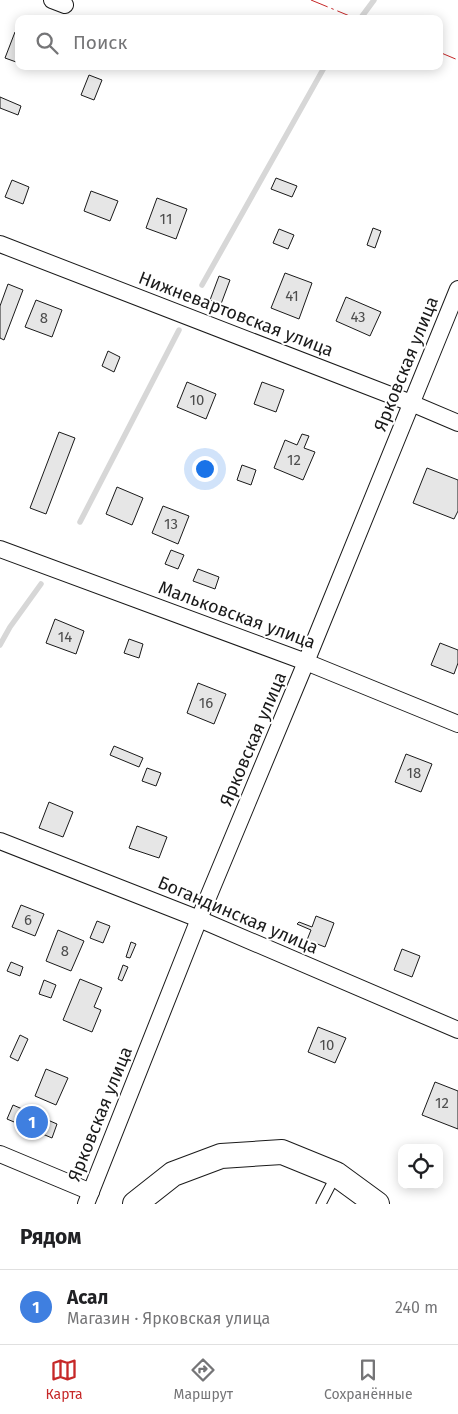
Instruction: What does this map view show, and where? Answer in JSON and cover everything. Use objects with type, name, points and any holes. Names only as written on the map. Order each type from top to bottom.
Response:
[{"type":"street","name":"Нижневартовская улица","points":[[0,244],[458,422]]},
{"type":"street","name":"Ярковская улица","points":[[88,1198],[458,289]]},
{"type":"street","name":"Мальковская улица","points":[[0,549],[306,662],[458,724]]},
{"type":"street","name":"Богандинская улица","points":[[0,841],[200,919],[458,1030]]},
{"type":"street","points":[[135,1204],[172,1174],[221,1156],[282,1152],[336,1174],[377,1204]]},
{"type":"street","points":[[0,1154],[88,1198]]},
{"type":"lane","points":[[321,1204],[336,1174]]},
{"type":"building","points":[[15,32],[15,62],[5,58]]},
{"type":"building","points":[[89,75],[102,80],[94,100],[81,95]]},
{"type":"building","points":[[0,97],[21,106],[18,115],[0,108]]},
{"type":"building","points":[[276,178],[297,186],[292,197],[271,189]]},
{"type":"building","points":[[12,180],[29,187],[23,204],[5,197]]},
{"type":"building","points":[[91,191],[118,201],[110,221],[84,211]]},
{"type":"building","points":[[157,198],[187,209],[176,239],[146,228]]},
{"type":"building","points":[[373,228],[381,231],[375,248],[367,245]]},
{"type":"building","points":[[279,229],[294,235],[288,249],[273,243]]},
{"type":"building","points":[[285,273],[312,283],[299,319],[271,308]]},
{"type":"building","points":[[219,276],[230,280],[221,304],[210,300]]},
{"type":"building","points":[[8,284],[23,290],[4,340],[0,338],[0,306]]},
{"type":"building","points":[[346,297],[381,312],[370,336],[336,321]]},
{"type":"building","points":[[36,300],[62,310],[52,337],[25,327]]},
{"type":"building","points":[[108,351],[120,357],[114,372],[102,366]]},
{"type":"building","points":[[187,382],[216,394],[206,419],[177,407]]},
{"type":"building","points":[[262,382],[284,390],[276,412],[254,404]]},
{"type":"building","points":[[59,432],[75,438],[46,514],[30,508]]},
{"type":"building","points":[[302,434],[309,436],[304,448],[315,452],[303,480],[274,468],[285,440],[297,445]]},
{"type":"building","points":[[242,465],[256,470],[251,485],[237,480]]},
{"type":"building","points":[[427,468],[458,480],[458,511],[454,519],[413,503]]},
{"type":"building","points":[[117,487],[143,498],[132,525],[106,514]]},
{"type":"building","points":[[163,506],[189,516],[178,544],[152,533]]},
{"type":"building","points":[[171,550],[184,555],[178,569],[165,564]]},
{"type":"building","points":[[198,569],[219,577],[215,589],[193,581]]},
{"type":"building","points":[[55,619],[84,631],[76,654],[46,643]]},
{"type":"building","points":[[129,639],[143,644],[139,658],[124,653]]},
{"type":"building","points":[[440,643],[458,650],[458,663],[454,674],[431,665]]},
{"type":"building","points":[[198,683],[226,694],[214,724],[187,713]]},
{"type":"building","points":[[114,746],[143,758],[139,767],[110,755]]},
{"type":"building","points":[[406,754],[432,764],[421,792],[395,782]]},
{"type":"building","points":[[147,768],[161,773],[156,786],[142,781]]},
{"type":"building","points":[[49,802],[73,812],[63,837],[39,828]]},
{"type":"building","points":[[137,826],[167,837],[159,858],[129,848]]},
{"type":"building","points":[[21,905],[44,914],[35,936],[12,927]]},
{"type":"building","points":[[316,916],[334,923],[325,947],[307,940],[311,930],[297,924],[299,922],[312,927]]},
{"type":"building","points":[[97,921],[110,926],[103,943],[90,938]]},
{"type":"building","points":[[58,930],[84,941],[71,971],[46,961]]},
{"type":"building","points":[[131,942],[136,944],[130,958],[126,957]]},
{"type":"building","points":[[402,949],[420,956],[412,977],[394,970]]},
{"type":"building","points":[[11,962],[23,967],[20,976],[7,971]]},
{"type":"building","points":[[123,965],[128,967],[122,981],[118,979]]},
{"type":"building","points":[[80,979],[102,988],[94,1007],[101,1010],[92,1032],[63,1020]]},
{"type":"building","points":[[44,980],[56,985],[51,998],[39,994]]},
{"type":"building","points":[[318,1027],[346,1038],[335,1063],[308,1052]]},
{"type":"building","points":[[20,1035],[28,1039],[18,1061],[10,1057]]},
{"type":"building","points":[[46,1069],[68,1078],[56,1105],[35,1096]]},
{"type":"building","points":[[435,1082],[458,1091],[458,1129],[422,1115]]},
{"type":"building","points":[[13,1105],[57,1124],[52,1138],[7,1119]]},
{"type":"waterway","points":[[363,15],[374,0]]},
{"type":"waterway","points":[[202,285],[323,70]]},
{"type":"waterway","points":[[80,522],[179,330]]},
{"type":"waterway","points":[[0,645],[10,627],[41,584]]},
{"type":"power","points":[[311,0],[347,15]]},
{"type":"power","points":[[443,54],[458,60]]},
{"type":"place","name":"Асал","points":[[32,1122]]}]
